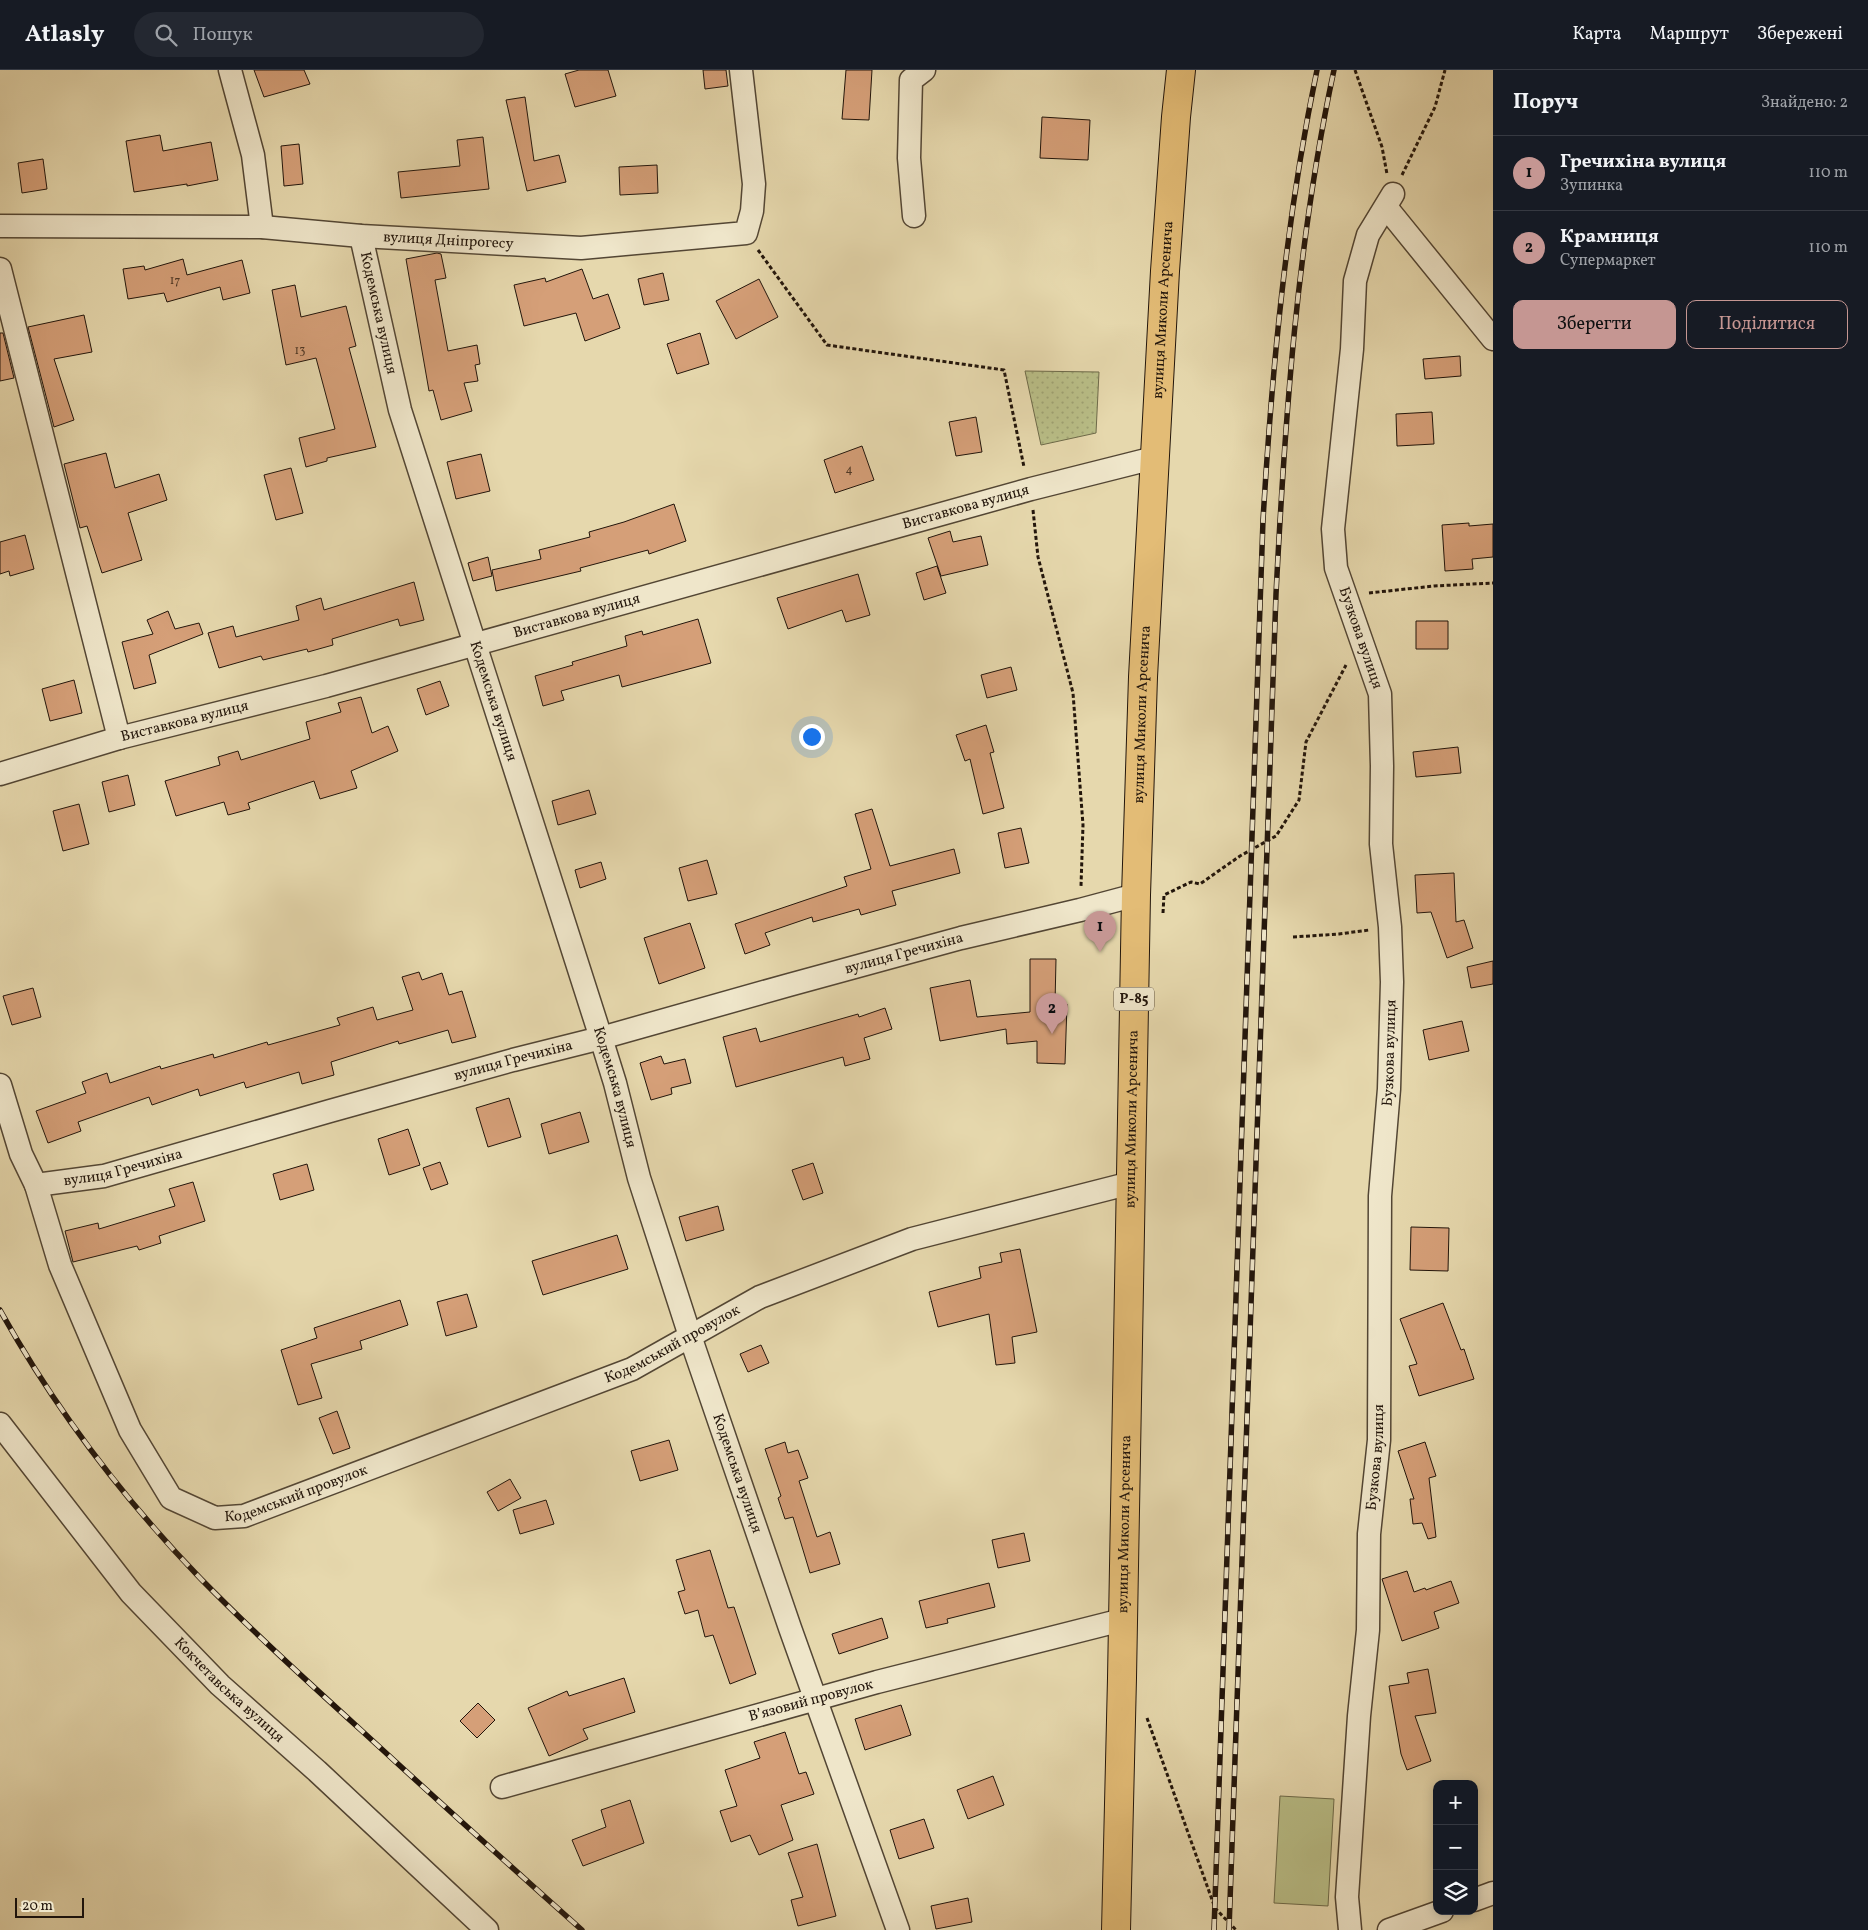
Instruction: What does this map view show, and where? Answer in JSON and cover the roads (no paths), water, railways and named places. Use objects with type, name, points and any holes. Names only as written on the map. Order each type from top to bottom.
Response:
[{"type":"main road","name":"вулиця Миколи Арсенича","points":[[1116,1930],[1136,895],[1143,677],[1154,458],[1176,117],[1181,70]]},
{"type":"street","points":[[230,70],[253,154],[262,227]]},
{"type":"street","name":"вулиця Дніпрогесу","points":[[0,226],[262,227],[361,236],[581,248],[746,233],[752,211],[754,184],[741,70]]},
{"type":"street","points":[[914,216],[908,158],[911,80],[924,70]]},
{"type":"street","name":"Бузкова вулиця","points":[[1350,1930],[1347,1896],[1359,1716],[1368,1630],[1369,1534],[1379,1440],[1380,1196],[1389,1089],[1392,982],[1390,927],[1381,844],[1382,766],[1380,694],[1336,568],[1334,530],[1352,349],[1355,281],[1368,235],[1390,200],[1493,339]]},
{"type":"street","name":"Кодемська вулиця","points":[[361,236],[400,410],[601,1038],[615,1083],[639,1178],[690,1336],[815,1700],[898,1930]]},
{"type":"street","points":[[0,269],[120,738]]},
{"type":"street","name":"Виставкова вулиця","points":[[0,774],[120,738],[326,686],[1031,489],[1154,458]]},
{"type":"street","name":"вулиця Гречихіна","points":[[36,1185],[104,1176],[513,1060],[601,1038],[952,940],[1136,895]]},
{"type":"street","points":[[0,1085],[21,1154],[36,1185]]},
{"type":"street","name":"Кодемський провулок","points":[[36,1185],[60,1265],[130,1430],[171,1498],[215,1518],[244,1516],[632,1369],[760,1297],[912,1239],[1131,1183]]},
{"type":"street","name":"Кокчетавська вулиця","points":[[0,1424],[131,1593],[220,1685],[317,1770],[487,1930]]},
{"type":"street","name":"Вʼязовий провулок","points":[[502,1787],[877,1682],[1122,1620]]},
{"type":"street","points":[[1478,1899],[1493,1893]]},
{"type":"street","points":[[1390,1930],[1433,1914]]},
{"type":"railway","points":[[1214,1930],[1263,520],[1282,294],[1297,182],[1317,70]]},
{"type":"railway","points":[[1229,1930],[1276,594],[1289,396],[1302,265],[1321,135],[1334,70]]},
{"type":"railway","points":[[0,1310],[43,1382],[91,1450],[144,1516],[200,1578],[300,1675],[582,1930]]},
{"type":"place","name":"Гречихіна вулиця","points":[[1100,952]]},
{"type":"place","name":"Крамниця","points":[[1052,1034]]}]
